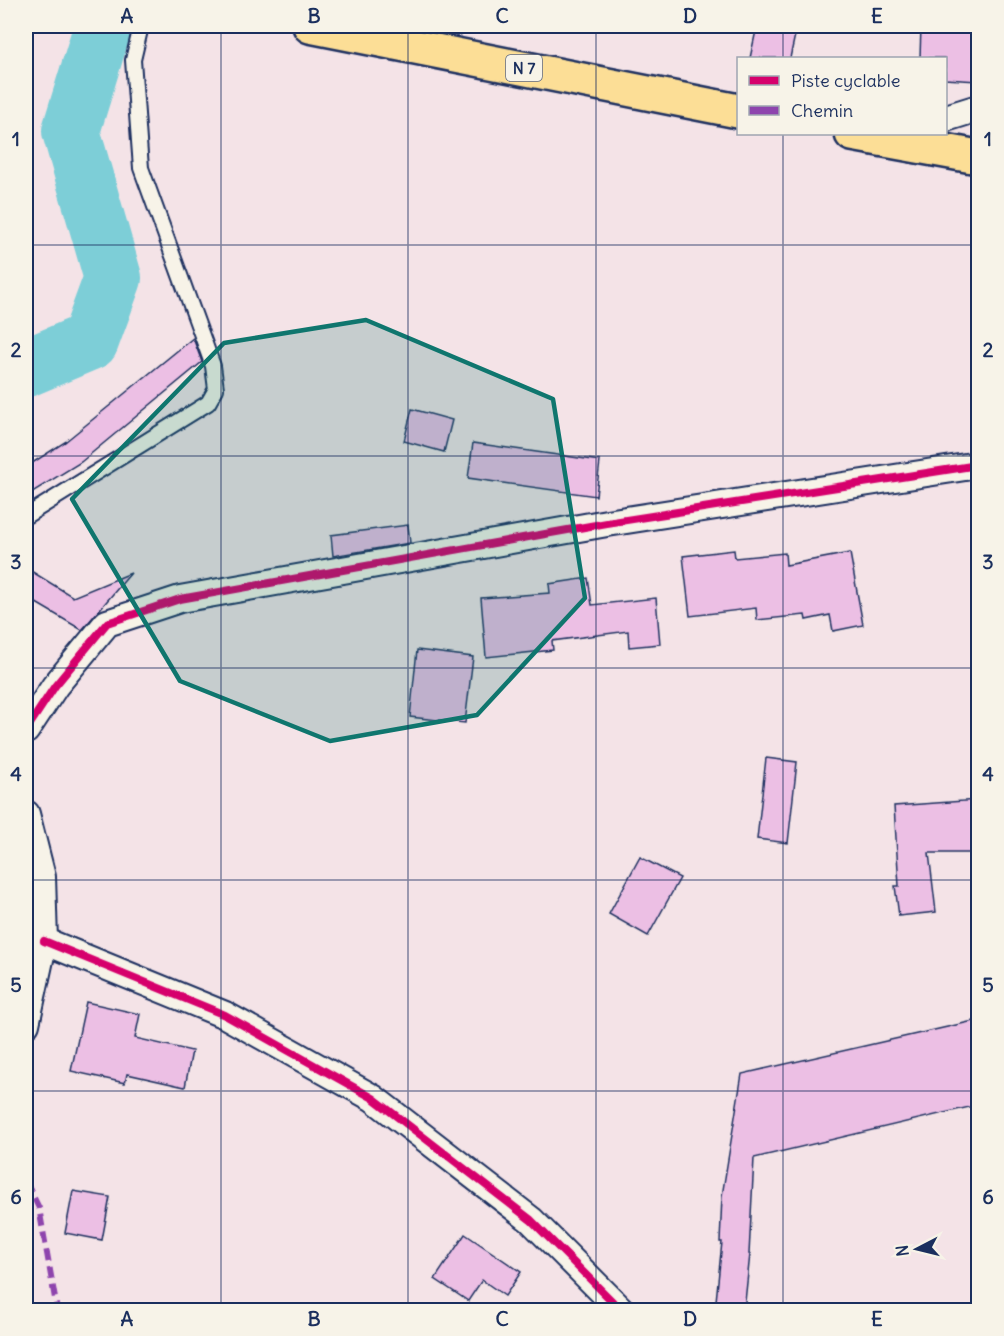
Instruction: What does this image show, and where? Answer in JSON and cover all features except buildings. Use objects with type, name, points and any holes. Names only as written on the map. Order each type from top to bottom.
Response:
[{"type":"main road","name":"N 7","points":[[310,26],[737,111]]},
{"type":"main road","points":[[873,135],[978,157]]},
{"type":"street","points":[[947,117],[978,108]]},
{"type":"street","points":[[26,730],[55,686],[107,623],[180,599],[607,523],[978,465]]},
{"type":"street","points":[[26,814],[42,877],[44,941],[26,1024]]},
{"type":"street","points":[[44,941],[225,1015],[373,1098],[531,1220],[621,1311]]},
{"type":"lane","points":[[26,516],[208,403],[216,389],[213,366],[141,168],[133,60],[141,26]]},
{"type":"highlighted area","points":[[366,320],[553,399],[585,598],[477,715],[330,741],[180,681],[72,499],[224,343]]},
{"type":"waterway","points":[[26,368],[90,341],[113,278],[71,131],[103,26]]},
{"type":"marked path","points":[[26,1182],[39,1208],[57,1310]]},
{"type":"cycle path","points":[[26,730],[55,686],[107,623],[180,599],[607,523],[978,465]]},
{"type":"cycle path","points":[[44,941],[225,1015],[373,1098],[531,1220],[621,1310]]}]
